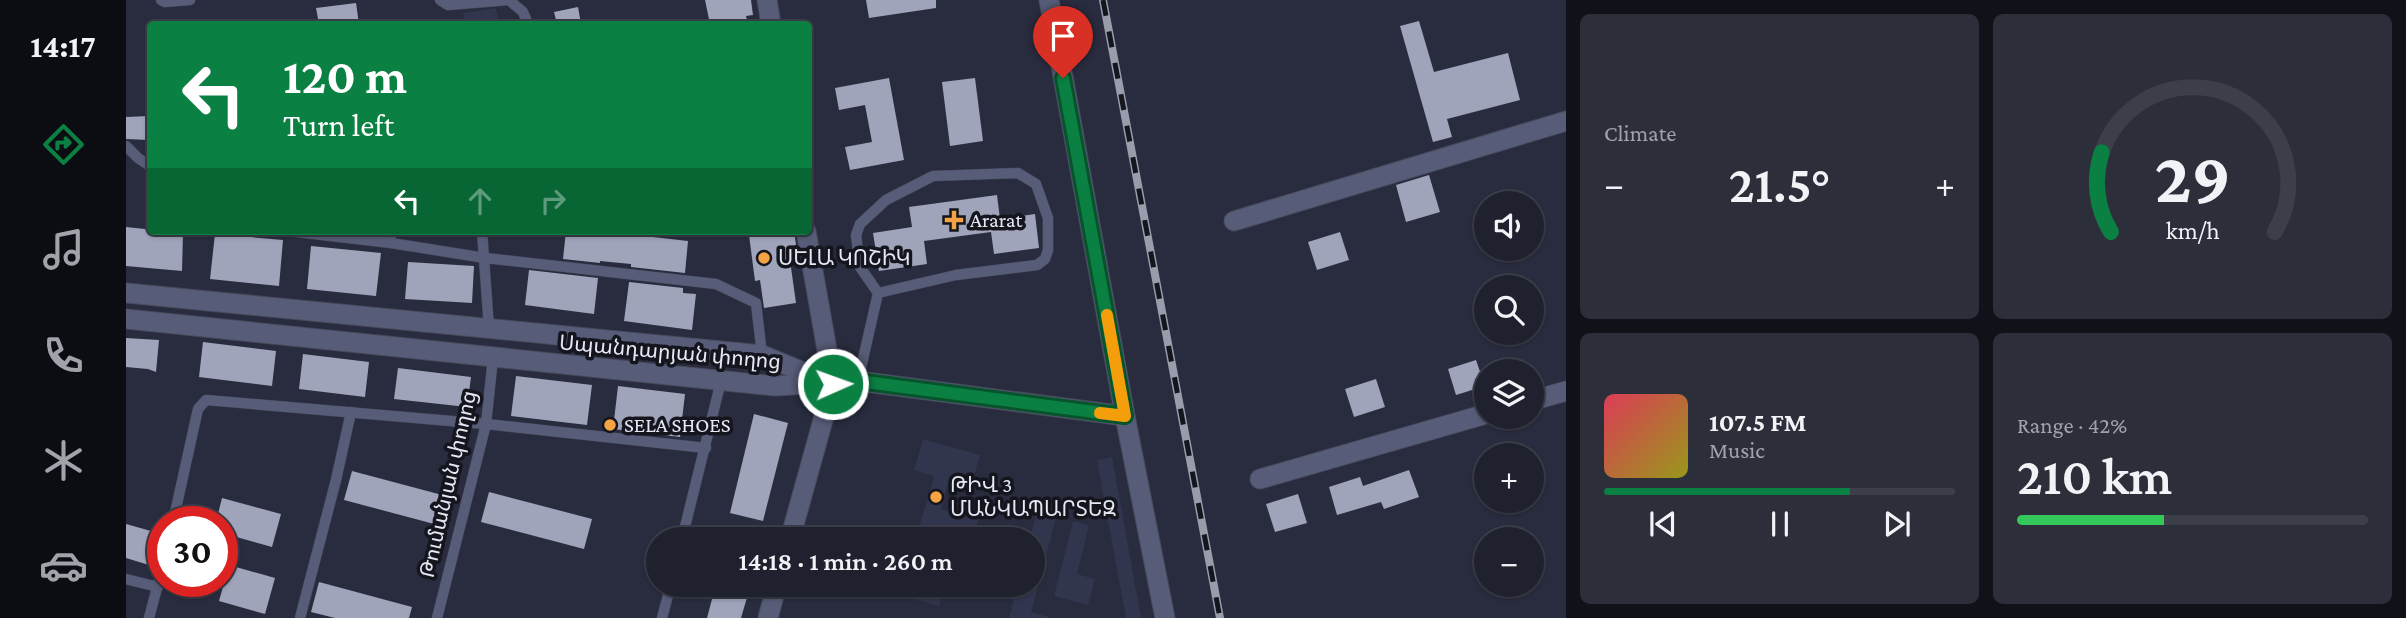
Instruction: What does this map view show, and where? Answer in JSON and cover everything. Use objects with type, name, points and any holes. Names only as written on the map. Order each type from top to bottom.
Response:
[{"type":"street","points":[[767,0],[770,21]]},
{"type":"street","points":[[1049,0],[1165,618]]},
{"type":"street","points":[[1234,221],[1566,121]]},
{"type":"street","points":[[793,527],[833,384],[807,235]]},
{"type":"street","name":"Սպանդարյան փողոց","points":[[126,293],[762,355],[833,384]]},
{"type":"street","name":"Սպանդարյան փողոց","points":[[126,319],[775,386],[833,384]]},
{"type":"street","points":[[833,384],[858,381],[1125,416]]},
{"type":"street","points":[[1544,397],[1566,391]]},
{"type":"street","points":[[1260,479],[1474,417]]},
{"type":"street","points":[[768,618],[774,597]]},
{"type":"lane","points":[[161,0],[190,0]]},
{"type":"lane","points":[[440,0],[448,5],[509,1],[523,12],[527,21]]},
{"type":"lane","points":[[126,146],[147,164]]},
{"type":"lane","points":[[858,381],[878,293],[860,267],[856,235],[863,218],[886,200],[933,176],[1018,173],[1036,184],[1048,218],[1048,250],[1045,259],[1037,265],[956,275],[878,293]]},
{"type":"lane","points":[[322,235],[485,258],[716,284],[756,303],[762,355]]},
{"type":"lane","points":[[390,235],[391,243]]},
{"type":"lane","points":[[482,235],[489,328]]},
{"type":"lane","name":"Թումանյան փողոց","points":[[437,618],[486,424],[493,358]]},
{"type":"lane","points":[[685,527],[721,381]]},
{"type":"lane","points":[[177,506],[198,409],[206,400],[486,424],[706,448]]},
{"type":"lane","points":[[299,618],[351,412]]},
{"type":"lane","points":[[126,579],[147,584]]},
{"type":"lane","points":[[149,618],[155,597]]},
{"type":"lane","points":[[662,618],[668,597]]},
{"type":"shaded area","points":[[496,8],[498,21],[464,21],[463,13]]},
{"type":"shaded area","name":"ԹԻՎ 3 ՄԱՆԿԱՊԱՐՏԵԶ","points":[[923,439],[980,455],[971,486],[949,480],[941,509],[978,520],[976,527],[919,527],[934,476],[914,470]]},
{"type":"shaded area","points":[[1112,457],[1141,618],[1126,618],[1097,460]]},
{"type":"shaded area","points":[[1039,502],[1059,507],[1045,560],[1045,527],[1033,527]]},
{"type":"shaded area","points":[[1073,521],[1089,525],[1077,574],[1095,579],[1088,605],[1054,596]]},
{"type":"shaded area","points":[[906,597],[942,597],[939,606]]},
{"type":"shaded area","points":[[1015,597],[1035,597],[1031,612],[1052,618],[1009,618]]},
{"type":"building","points":[[705,0],[751,0],[753,15],[746,16],[747,21],[709,21]]},
{"type":"building","points":[[866,0],[936,0],[936,8],[869,18]]},
{"type":"building","points":[[356,3],[359,21],[318,21],[316,8]]},
{"type":"building","points":[[578,7],[580,21],[556,21],[554,12]]},
{"type":"building","points":[[1419,21],[1434,72],[1508,53],[1520,100],[1447,119],[1452,137],[1433,142],[1400,26]]},
{"type":"building","points":[[889,78],[904,160],[850,170],[845,147],[872,142],[865,105],[839,110],[835,88]]},
{"type":"building","points":[[975,78],[983,141],[950,146],[942,82]]},
{"type":"building","points":[[147,116],[147,140],[126,139],[126,117]]},
{"type":"building","points":[[1429,175],[1440,212],[1406,222],[1396,185]]},
{"type":"building","points":[[997,195],[1000,219],[1035,214],[1039,248],[994,254],[991,232],[924,241],[927,264],[879,271],[873,233],[912,227],[909,207]]},
{"type":"building","points":[[126,227],[147,229],[147,235],[183,235],[182,271],[126,266]]},
{"type":"building","points":[[1340,232],[1349,260],[1317,270],[1308,242]]},
{"type":"building","points":[[215,235],[283,240],[279,286],[210,279]]},
{"type":"building","points":[[566,235],[635,235],[688,241],[685,273],[631,267],[631,264],[563,259]]},
{"type":"building","points":[[749,235],[795,235],[796,245],[788,246],[796,303],[764,308],[760,280],[755,281]]},
{"type":"building","points":[[311,246],[381,253],[376,296],[307,289]]},
{"type":"building","points":[[408,262],[474,266],[472,303],[405,299]]},
{"type":"building","points":[[529,270],[598,278],[594,314],[525,305]]},
{"type":"building","points":[[629,282],[683,288],[683,293],[696,294],[692,330],[624,321]]},
{"type":"building","points":[[126,338],[159,340],[156,372],[126,367]]},
{"type":"building","points":[[203,342],[276,351],[272,386],[199,377]]},
{"type":"building","points":[[303,354],[369,362],[365,397],[299,389]]},
{"type":"building","points":[[1474,361],[1474,389],[1456,395],[1448,369]]},
{"type":"building","points":[[398,368],[471,377],[467,407],[394,399]]},
{"type":"building","points":[[516,376],[592,385],[587,425],[511,416]]},
{"type":"building","points":[[1376,379],[1385,407],[1354,417],[1345,389]]},
{"type":"building","points":[[618,386],[685,394],[680,437],[613,429]]},
{"type":"building","points":[[754,414],[788,423],[763,521],[730,513]]},
{"type":"building","points":[[1409,470],[1419,497],[1384,509],[1381,502],[1337,515],[1329,487],[1360,477],[1363,486]]},
{"type":"building","points":[[352,471],[446,496],[438,525],[344,500]]},
{"type":"building","points":[[489,492],[592,519],[584,549],[481,522]]},
{"type":"building","points":[[1298,494],[1307,523],[1275,532],[1266,504]]},
{"type":"building","points":[[222,498],[281,514],[272,547],[238,537],[238,506],[220,506]]},
{"type":"building","points":[[126,524],[147,530],[147,564],[126,558]]},
{"type":"building","points":[[238,568],[275,578],[265,614],[219,601],[220,597],[238,597]]},
{"type":"building","points":[[319,582],[412,607],[409,618],[335,618],[311,612]]},
{"type":"building","points":[[713,597],[747,597],[741,618],[707,618]]},
{"type":"railway","points":[[1103,0],[1220,618]]},
{"type":"slow traffic","points":[[1100,413],[1125,416],[1107,315]]},
{"type":"place","name":"Ararat","points":[[954,220]]},
{"type":"place","name":"ՍԵԼԱ ԿՈՇԻԿ","points":[[764,258]]},
{"type":"place","name":"SELA SHOES","points":[[610,425]]},
{"type":"place","name":"ԹԻՎ 3 ՄԱՆԿԱՊԱՐՏԵԶ","points":[[936,497]]},
{"type":"route","points":[[833,384],[858,381],[1125,416],[1063,78]]}]
